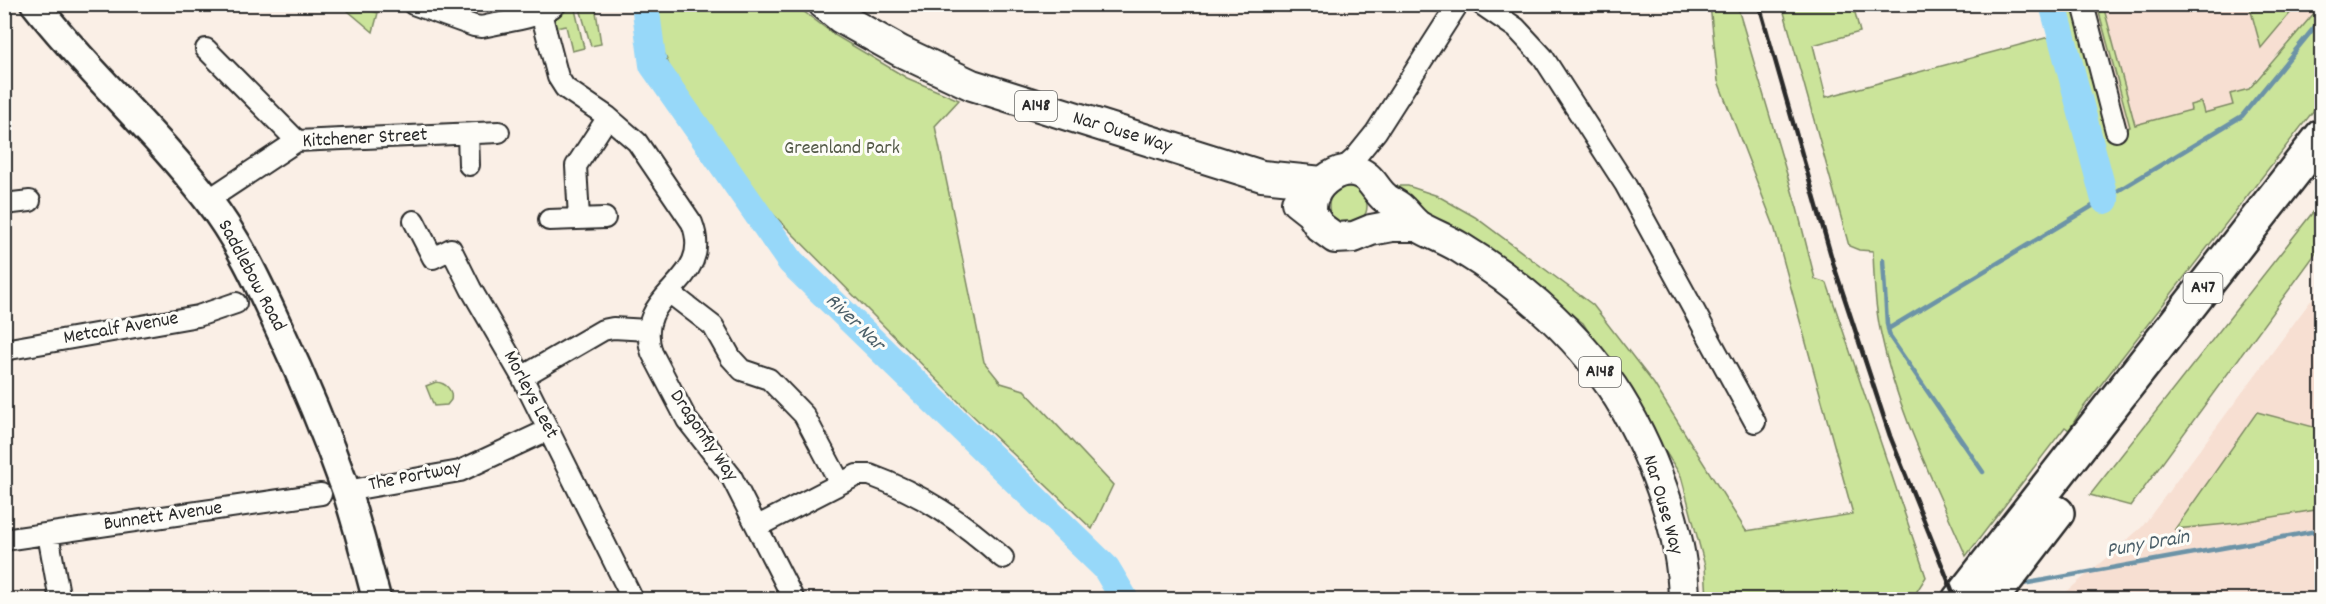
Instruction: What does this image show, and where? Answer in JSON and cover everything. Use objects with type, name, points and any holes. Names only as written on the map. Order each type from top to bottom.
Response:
[{"type":"highway","name":"A47","points":[[1990,600],[2095,447],[2322,136]]},
{"type":"highway","name":"A47","points":[[1959,600],[2095,447],[2322,170]]},
{"type":"main road","name":"Nar Ouse Way","points":[[824,4],[841,18],[908,56],[972,85],[1262,176],[1331,177],[1353,171],[1364,175],[1418,226],[1458,246],[1534,299],[1594,363],[1612,388],[1647,450],[1660,482],[1674,532],[1683,595]]},
{"type":"main road","name":"Nar Ouse Way","points":[[1262,176],[1311,213],[1320,227],[1335,238],[1354,237],[1371,230],[1392,226],[1418,226]]},
{"type":"main road","points":[[1311,213],[1312,196],[1331,177]]},
{"type":"main road","points":[[1371,230],[1381,213],[1379,190]]},
{"type":"street","name":"Saddlebow Road","points":[[35,4],[71,49],[181,168],[208,200],[231,234],[261,287],[303,379],[334,492],[377,600]]},
{"type":"street","points":[[413,4],[482,27],[549,9],[558,77],[564,88],[608,117],[637,142],[692,223],[697,237],[698,246],[694,263],[655,311],[648,330],[613,328],[603,330],[522,377]]},
{"type":"street","points":[[1481,4],[1516,28],[1543,57],[1625,184],[1755,422]]},
{"type":"street","points":[[2083,4],[2116,131]]},
{"type":"street","points":[[1331,177],[1355,158],[1376,132],[1455,9]]},
{"type":"street","points":[[206,49],[297,141]]},
{"type":"street","points":[[579,218],[576,166],[608,117]]},
{"type":"street","name":"Kitchener Street","points":[[208,200],[297,141],[499,132]]},
{"type":"street","points":[[1376,132],[1374,163],[1379,190]]},
{"type":"street","points":[[468,134],[469,165]]},
{"type":"street","points":[[4,204],[30,201]]},
{"type":"street","points":[[549,220],[605,218]]},
{"type":"street","name":"Morleys Leet","points":[[414,221],[433,258],[451,249],[471,289],[522,377],[633,600]]},
{"type":"street","points":[[669,292],[713,326],[731,358],[742,370],[769,379],[804,415],[840,483]]},
{"type":"street","name":"Metcalf Avenue","points":[[4,350],[198,316],[236,303]]},
{"type":"street","name":"Dragonfly Way","points":[[648,330],[648,341],[652,353],[687,420],[731,476],[794,600]]},
{"type":"street","name":"The Portway","points":[[334,492],[460,471],[548,430]]},
{"type":"street","points":[[758,526],[856,474],[870,475],[944,510],[1003,558]]},
{"type":"street","name":"Bunnett Avenue","points":[[4,540],[334,492]]},
{"type":"street","points":[[48,534],[60,600]]},
{"type":"shaded area","points":[[2077,5],[2321,5],[2223,116],[2112,176]]},
{"type":"shaded area","points":[[2321,287],[2321,599],[2057,600],[2142,527]]},
{"type":"green space","points":[[2249,4],[2297,4],[2297,5],[2261,48]]},
{"type":"green space","points":[[341,5],[354,5],[378,13],[373,32]]},
{"type":"green space","points":[[569,5],[574,5],[584,48],[572,51],[566,26],[555,28],[555,19]]},
{"type":"green space","points":[[579,5],[595,5],[601,44],[591,46]]},
{"type":"green space","name":"Greenland Park","points":[[654,5],[795,5],[836,36],[907,78],[959,100],[935,126],[984,362],[1001,383],[1024,390],[1113,485],[1092,529],[967,410],[771,212],[672,73],[660,42]]},
{"type":"green space","points":[[1710,5],[1737,5],[1797,208],[1815,279],[1827,283],[1926,577],[1912,599],[1707,599],[1705,566],[1681,476],[1583,323],[1511,269],[1409,203],[1397,186],[1408,186],[1438,196],[1475,217],[1593,305],[1654,384],[1746,531],[1853,514],[1774,226],[1718,81]]},
{"type":"green space","points":[[1782,5],[1853,5],[1860,32],[1813,45],[1826,97],[2049,37],[2041,5],[2073,5],[2108,133],[2130,127],[2097,5],[2103,5],[2135,125],[2191,110],[2190,105],[2201,102],[2204,113],[2233,105],[2230,94],[2249,89],[2321,5],[2321,101],[2082,409],[2069,430],[2065,427],[1966,556],[1918,447],[1897,391],[1879,324],[1873,251],[1859,250],[1849,246]]},
{"type":"green space","points":[[1348,187],[1361,193],[1367,206],[1361,219],[1348,225],[1335,219],[1329,206],[1335,193]]},
{"type":"green space","points":[[2321,202],[2321,246],[2131,506],[2090,495]]},
{"type":"green space","points":[[436,382],[446,385],[450,390],[451,400],[447,405],[434,406],[426,386]]},
{"type":"green space","points":[[2257,412],[2321,429],[2321,509],[2237,523],[2175,529]]},
{"type":"waterway","name":"River Nar","points":[[645,4],[653,65],[791,262],[1106,568],[1125,600]]},
{"type":"waterway","points":[[2053,4],[2105,200]]},
{"type":"waterway","points":[[1888,329],[2242,116],[2322,18]]},
{"type":"waterway","points":[[1883,260],[1887,324],[1890,337],[1983,472]]},
{"type":"waterway","name":"Puny Drain","points":[[2017,585],[2322,530]]},
{"type":"railway","points":[[1759,4],[1834,266],[1890,436],[1956,600]]}]
